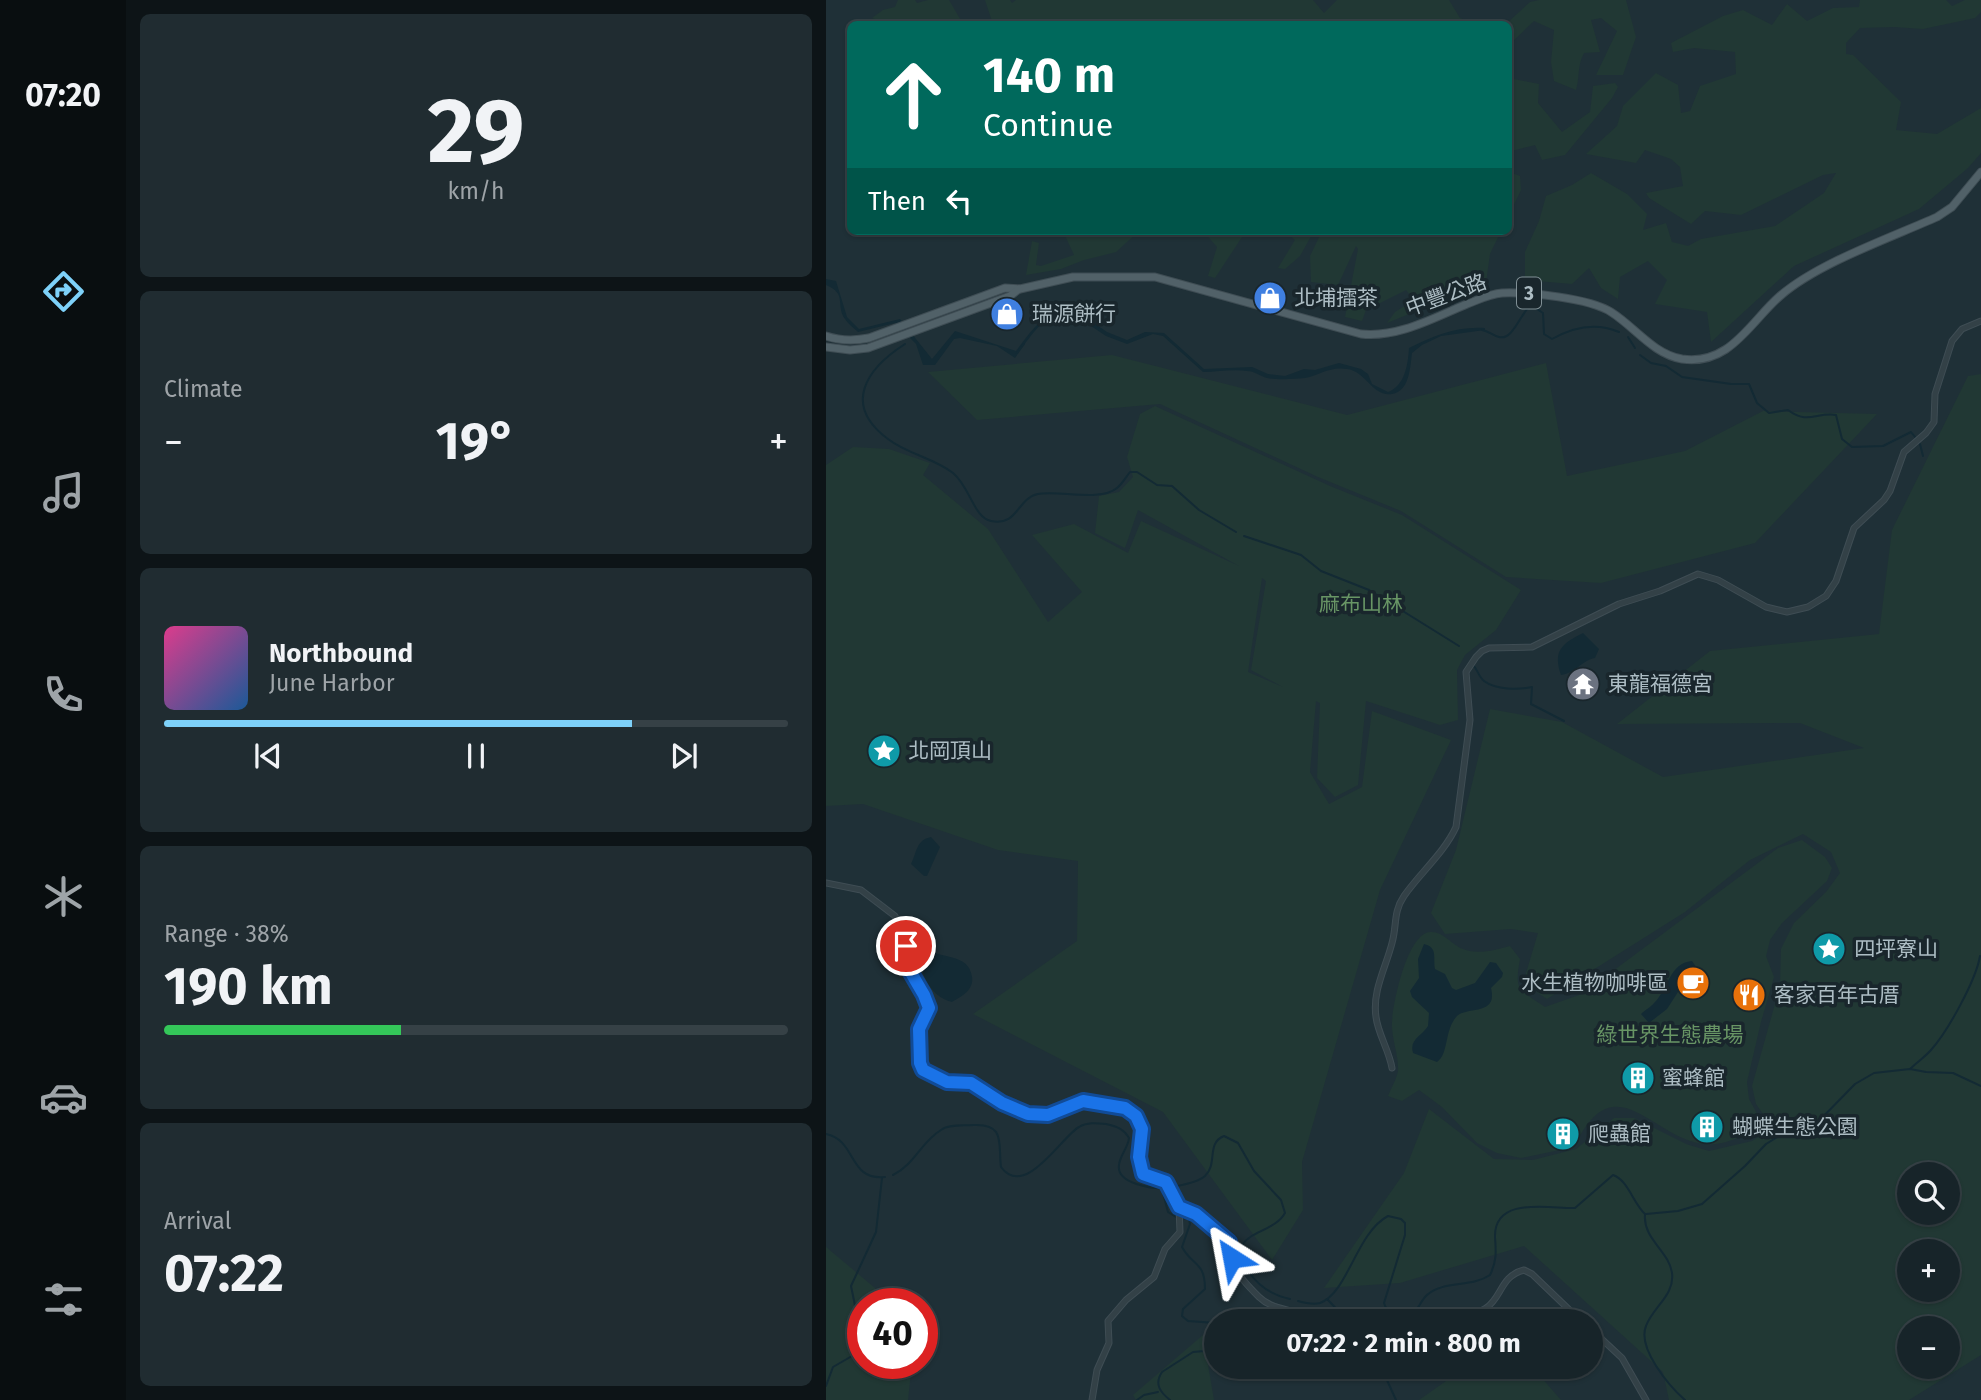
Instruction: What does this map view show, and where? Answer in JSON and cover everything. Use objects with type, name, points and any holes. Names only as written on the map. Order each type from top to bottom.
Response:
[{"type":"main road","name":"中豐公路","points":[[826,336],[837,340],[856,340],[1005,288],[1020,289],[1073,277],[1155,277],[1374,336],[1410,328],[1490,295],[1534,293],[1600,306],[1624,321],[1661,351],[1680,358],[1693,359],[1724,351],[1735,344],[1780,296],[1809,275],[1937,217],[1952,207],[1980,178]]},
{"type":"main road","name":"中豐公路","points":[[826,347],[850,350],[868,348],[936,325],[1010,296],[1020,289]]},
{"type":"street","points":[[1392,1068],[1390,1054],[1376,1017],[1376,997],[1395,934],[1396,911],[1410,887],[1452,836],[1456,827],[1470,720],[1465,676],[1470,663],[1489,648],[1532,647],[1619,604],[1698,575],[1718,580],[1766,607],[1787,612],[1800,610],[1826,596],[1836,581],[1854,528],[1884,499],[1904,452],[1926,433],[1934,422],[1935,394],[1952,341],[1962,330],[1981,321]]},
{"type":"street","points":[[826,883],[861,890],[892,913],[897,920],[906,946],[910,971],[929,1008],[919,1029],[920,1063],[923,1070],[947,1082],[971,1083],[1002,1103],[1028,1114],[1048,1115],[1083,1101],[1125,1108],[1136,1116],[1142,1129],[1139,1157],[1143,1174],[1164,1181],[1169,1188],[1179,1207],[1179,1235],[1165,1249],[1156,1275],[1120,1305],[1108,1321],[1110,1343],[1097,1370],[1092,1400]]},
{"type":"street","points":[[1179,1207],[1192,1212],[1225,1238],[1231,1246],[1233,1261],[1239,1274],[1261,1299],[1273,1307],[1284,1309]]},
{"type":"street","points":[[1484,1309],[1505,1282],[1524,1270],[1532,1274],[1568,1309]]},
{"type":"street","points":[[1603,1340],[1622,1358],[1646,1400]]},
{"type":"green space","points":[[898,0],[915,0],[917,3],[949,0],[961,21],[880,21],[872,18],[883,10],[895,7]]},
{"type":"green space","points":[[985,0],[1010,0],[1012,3],[1016,0],[1313,0],[1324,13],[1337,0],[1449,0],[1460,18],[1468,21],[992,21]]},
{"type":"green space","points":[[1626,0],[1636,37],[1623,75],[1596,75],[1617,31],[1601,18],[1591,20],[1600,52],[1584,53],[1576,90],[1554,81],[1551,62],[1554,30],[1534,21],[1512,42],[1512,21],[1509,21],[1530,2]]},
{"type":"green space","points":[[1860,0],[1946,0],[1952,6],[1965,0],[1981,0],[1981,12],[1975,18],[1923,29],[1860,28],[1846,43],[1846,54],[1853,55],[1901,102],[1896,130],[1937,134],[1981,108],[1981,153],[1968,168],[1919,209],[1794,266],[1711,342],[1707,312],[1655,304],[1667,280],[1648,261],[1620,277],[1618,299],[1601,288],[1589,268],[1572,284],[1525,280],[1525,252],[1539,221],[1546,196],[1591,173],[1627,194],[1647,214],[1643,230],[1666,223],[1672,242],[1688,246],[1701,239],[1775,226],[1824,193],[1836,173],[1823,175],[1741,215],[1705,211],[1691,224],[1649,198],[1646,193],[1683,186],[1680,167],[1671,159],[1645,150],[1636,163],[1586,154],[1617,126],[1623,106],[1656,73],[1678,85],[1681,113],[1690,111],[1700,86],[1736,74],[1735,52],[1694,48],[1673,52],[1671,43],[1723,16],[1743,10],[1772,25],[1787,4],[1807,21],[1833,8],[1859,7]]},
{"type":"green space","points":[[1512,79],[1539,84],[1538,103],[1562,132],[1590,112],[1593,86],[1615,83],[1618,87],[1565,155],[1542,160],[1535,145],[1512,151]]},
{"type":"green space","points":[[1512,173],[1520,176],[1521,190],[1512,209]]},
{"type":"green space","points":[[1065,235],[1135,235],[1116,252],[1061,269],[1026,275],[1032,241],[1039,243],[1036,265],[1041,266],[1074,255]]},
{"type":"green space","points":[[1207,235],[1243,235],[1215,278],[1208,276],[1217,247]]},
{"type":"green space","points":[[1290,235],[1312,235],[1300,256],[1285,269],[1278,268],[1295,240]]},
{"type":"green space","points":[[1320,235],[1499,235],[1490,254],[1486,283],[1387,323],[1395,312],[1414,300],[1406,290],[1366,310],[1362,321],[1345,317],[1358,249],[1356,246],[1338,285],[1311,282],[1310,256]]},
{"type":"green space","points":[[1112,355],[1347,415],[1546,363],[1567,476],[1685,451],[1763,411],[1877,414],[1755,543],[1601,583],[1506,577],[1401,511],[1318,477],[1160,404],[977,420],[928,372]]},
{"type":"green space","points":[[1981,374],[1981,1355],[1960,1368],[1960,1316],[1897,1316],[1897,1379],[1943,1379],[1909,1400],[1669,1400],[1663,1372],[1603,1318],[1603,1309],[1594,1309],[1524,1246],[1400,1283],[1324,1288],[1404,1173],[1429,1109],[1494,1159],[1533,1160],[1576,1149],[1614,1118],[1634,1118],[1686,1144],[1709,1151],[1752,1141],[1762,1135],[1767,1120],[1756,1104],[1752,1086],[1780,986],[1781,949],[1794,923],[1826,892],[1840,873],[1831,852],[1803,834],[1750,860],[1685,912],[1547,999],[1523,983],[1538,933],[1511,929],[1445,934],[1431,913],[1456,850],[1490,709],[1562,722],[1663,777],[1864,748],[1800,723],[1617,724],[1710,651],[1879,634],[1892,530],[1968,376]]},
{"type":"green space","name":"麻布山林","points":[[1155,406],[1330,486],[1402,515],[1521,590],[1496,630],[1465,655],[1457,670],[1458,720],[1440,725],[1366,701],[1358,785],[1335,797],[1317,778],[1320,703],[1316,701],[1310,772],[1329,804],[1362,787],[1372,711],[1451,740],[1380,890],[1302,1162],[1303,1210],[1272,1260],[1163,1112],[973,1014],[1077,941],[1078,861],[998,850],[863,804],[826,806],[826,465],[853,447],[889,449],[930,463],[923,475],[988,529],[1048,622],[1082,592],[1032,535],[1074,524],[1128,553],[1141,521],[1239,566],[1138,510],[1125,548],[1095,533],[1099,496],[1119,492],[1133,477],[1127,457],[1140,414]],"holes":[[[1262,578],[1266,581],[1251,670],[1283,687],[1248,672]]]},
{"type":"green space","name":"綠世界生態農場","points":[[1802,840],[1825,857],[1832,868],[1827,881],[1782,923],[1770,940],[1766,956],[1774,977],[1747,1082],[1749,1099],[1760,1119],[1753,1132],[1716,1144],[1694,1142],[1622,1107],[1606,1109],[1590,1121],[1574,1147],[1521,1158],[1497,1153],[1477,1143],[1442,1107],[1419,1090],[1402,1101],[1388,1096],[1398,1071],[1392,1028],[1395,1000],[1408,956],[1422,936],[1435,932],[1459,947],[1475,952],[1510,946],[1520,959],[1520,989],[1545,1007],[1582,994],[1778,848]]},
{"type":"green space","points":[[826,1247],[875,1288],[847,1288],[847,1379],[910,1379],[908,1400],[826,1400]]},
{"type":"green space","points":[[1203,1335],[1204,1379],[1210,1379],[1214,1400],[1136,1400],[1133,1395]]},
{"type":"green space","points":[[1449,1379],[1543,1379],[1561,1400],[1419,1400]]},
{"type":"water","points":[[826,279],[836,281],[847,317],[859,329],[900,319],[932,359],[955,331],[1016,351],[1044,318],[1067,305],[1107,332],[1127,340],[1145,332],[1164,333],[1204,369],[1252,367],[1268,374],[1285,376],[1304,369],[1315,370],[1339,363],[1361,369],[1368,374],[1372,384],[1388,392],[1402,380],[1409,348],[1455,330],[1485,330],[1441,336],[1422,345],[1412,353],[1406,383],[1398,392],[1392,394],[1379,392],[1359,374],[1347,369],[1286,379],[1267,378],[1241,370],[1203,372],[1163,336],[1153,334],[1127,344],[1106,336],[1067,310],[1058,312],[1043,322],[1015,358],[997,346],[960,338],[954,339],[935,365],[923,365],[916,344],[895,323],[858,332],[845,319],[839,296],[833,288],[826,285]]},
{"type":"water","points":[[1583,633],[1599,649],[1595,658],[1561,675],[1558,660],[1561,649]]},
{"type":"water","points":[[931,837],[940,847],[927,876],[924,876],[911,864],[922,841]]},
{"type":"water","points":[[1424,944],[1433,950],[1435,969],[1445,974],[1452,988],[1456,990],[1475,983],[1490,962],[1496,963],[1503,973],[1491,988],[1492,997],[1486,1007],[1457,1016],[1437,1062],[1413,1053],[1412,1048],[1414,1041],[1428,1026],[1429,1013],[1412,997],[1410,991],[1419,978],[1418,959]]},
{"type":"water","points":[[924,947],[959,960],[970,969],[971,986],[952,1002],[937,994],[926,981],[919,956],[919,948]]},
{"type":"water","points":[[1692,961],[1699,971],[1680,989],[1667,1009],[1649,1023],[1641,1014],[1659,998],[1678,967]]},
{"type":"waterway","points":[[1482,330],[1497,336],[1508,335],[1531,305],[1543,313],[1544,334],[1552,339],[1585,327],[1602,327],[1619,332]]},
{"type":"waterway","points":[[1628,337],[1635,348]]},
{"type":"waterway","points":[[905,344],[870,376],[863,401],[866,413],[874,426],[895,444],[953,473],[985,519],[1000,522],[1007,520],[1026,501],[1038,494],[1090,495],[1110,492],[1119,486],[1130,472],[1137,472],[1157,485],[1172,486],[1199,510],[1236,532]]},
{"type":"waterway","points":[[1017,353],[1024,344]]},
{"type":"waterway","points":[[1640,355],[1651,363],[1666,366],[1682,377],[1749,384],[1757,403],[1769,413],[1788,410],[1801,417],[1836,415],[1842,439],[1852,447],[1883,446],[1911,432],[1915,437]]},
{"type":"waterway","points":[[1920,444],[1923,456]]},
{"type":"waterway","points":[[1244,536],[1301,555],[1321,571],[1369,590],[1459,646]]},
{"type":"waterway","points":[[1474,666],[1489,684],[1514,689],[1532,687],[1531,704],[1564,721]]},
{"type":"waterway","points":[[1910,1069],[1931,1050],[1945,1031],[1967,991],[1980,956]]},
{"type":"waterway","points":[[1646,1214],[1678,1211],[1702,1204],[1766,1144],[1787,1131],[1813,1127],[1855,1084],[1874,1073],[1910,1069],[1953,1073],[1981,1086]]},
{"type":"waterway","points":[[893,1175],[907,1165],[934,1135],[948,1127],[991,1127],[996,1131],[1000,1143],[1001,1167],[1011,1175],[1021,1176],[1043,1163],[1079,1127],[1099,1123],[1119,1128],[1129,1138],[1119,1165],[1123,1177],[1136,1184],[1166,1188]]},
{"type":"waterway","points":[[826,1134],[843,1144],[865,1173],[873,1177],[885,1177]]},
{"type":"waterway","points":[[1172,1187],[1194,1182],[1205,1176],[1219,1139],[1224,1136],[1238,1143],[1254,1171],[1281,1200],[1285,1213],[1279,1221],[1245,1242],[1241,1249],[1242,1259],[1249,1272],[1262,1286],[1272,1293],[1290,1299]]},
{"type":"waterway","points":[[1298,1301],[1317,1304],[1330,1297],[1338,1288],[1368,1235],[1388,1216],[1401,1219],[1405,1223],[1405,1235],[1384,1303],[1389,1312],[1401,1317],[1412,1314],[1434,1290],[1475,1282],[1490,1275],[1495,1261],[1497,1224],[1504,1215],[1514,1210],[1526,1207],[1575,1208],[1613,1175],[1623,1182],[1645,1214]]},
{"type":"waterway","points":[[826,1386],[833,1367],[852,1356],[860,1340],[851,1286],[876,1232],[882,1178]]},
{"type":"waterway","points":[[1162,1189],[1168,1212],[1176,1217],[1189,1219],[1190,1224],[1182,1247],[1203,1273],[1205,1289],[1183,1309],[1182,1316],[1188,1321],[1204,1322]]},
{"type":"waterway","points":[[1645,1215],[1648,1231],[1666,1258],[1672,1273],[1670,1288],[1646,1326],[1646,1345],[1663,1376],[1685,1400]]},
{"type":"waterway","points":[[1327,1299],[1337,1309]]},
{"type":"waterway","points":[[1170,1400],[1159,1388],[1158,1380],[1162,1372],[1193,1352],[1204,1351]]},
{"type":"waterway","points":[[1386,1379],[1396,1400]]},
{"type":"waterway","points":[[1137,1400],[1144,1395],[1158,1392]]},
{"type":"place","name":"北埔擂茶","points":[[1270,298]]},
{"type":"place","name":"瑞源餅行","points":[[1007,314]]},
{"type":"place","name":"東龍福德宮","points":[[1583,684]]},
{"type":"place","name":"北岡頂山","points":[[884,751]]},
{"type":"place","name":"四坪寮山","points":[[1829,949]]},
{"type":"place","name":"水生植物咖啡區","points":[[1693,983]]},
{"type":"place","name":"客家百年古厝","points":[[1749,995]]},
{"type":"place","name":"蜜蜂館","points":[[1638,1078]]},
{"type":"place","name":"蝴蝶生態公園","points":[[1707,1127]]},
{"type":"place","name":"爬蟲館","points":[[1563,1134]]},
{"type":"route","points":[[906,946],[910,971],[929,1008],[919,1029],[920,1063],[923,1070],[947,1082],[971,1083],[1002,1103],[1028,1114],[1048,1115],[1083,1101],[1117,1105],[1131,1111],[1142,1129],[1139,1164],[1143,1174],[1166,1182],[1179,1207],[1196,1214],[1229,1242],[1232,1258]]}]
